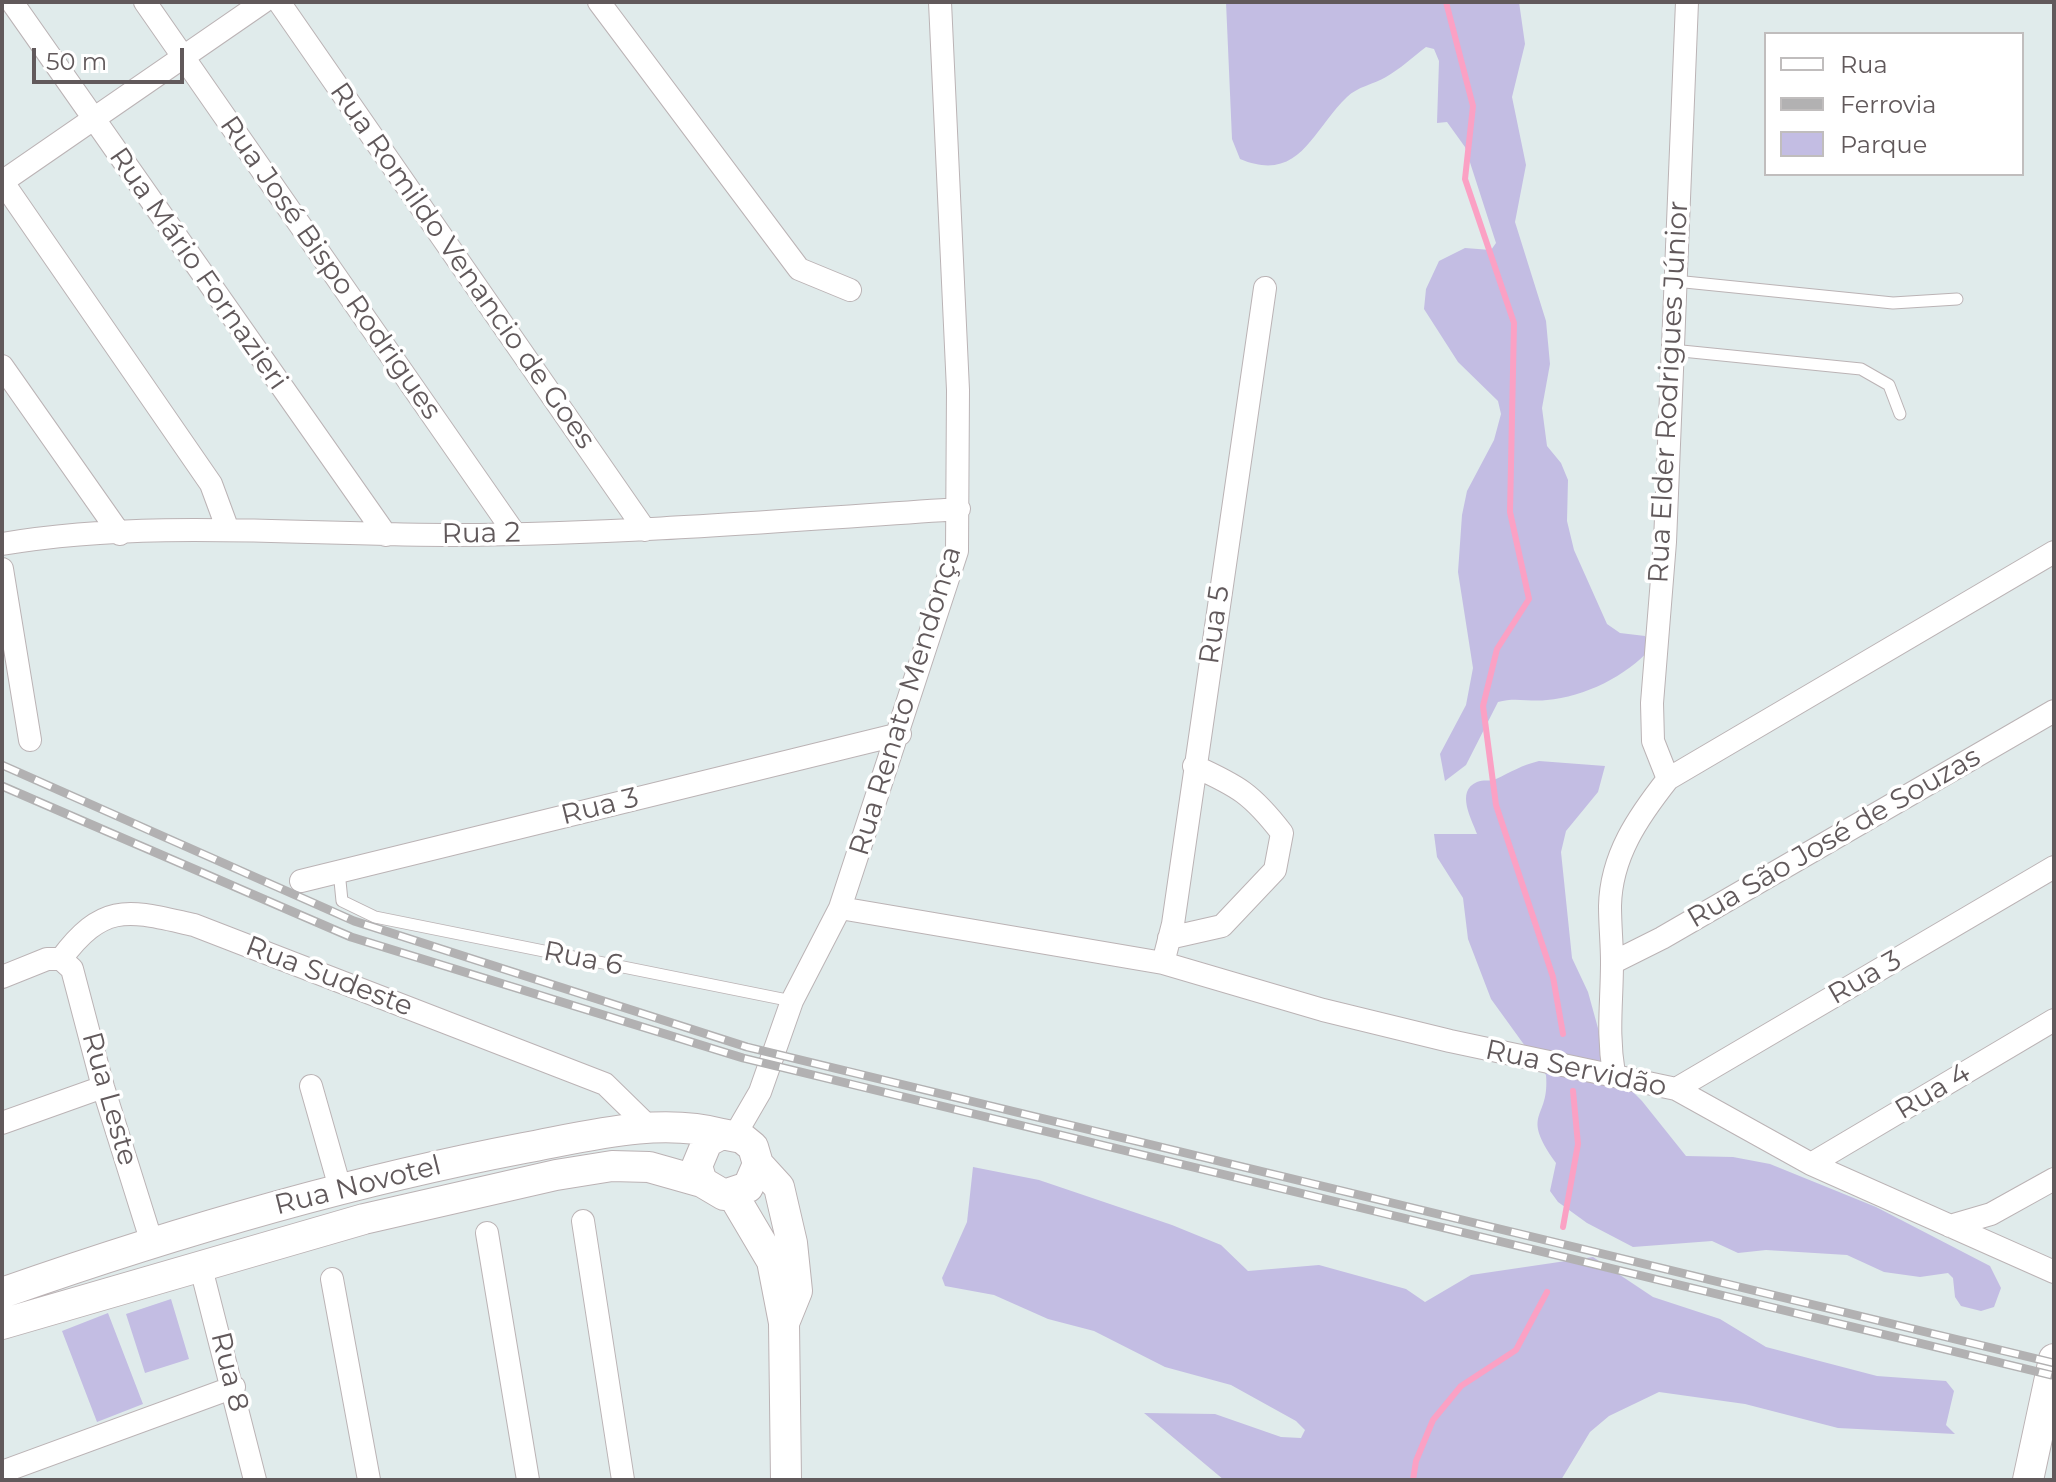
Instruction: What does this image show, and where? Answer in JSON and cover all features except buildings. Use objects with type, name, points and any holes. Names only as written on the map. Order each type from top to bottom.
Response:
[{"type":"street","name":"Rua Mário Fornazieri","points":[[12,2],[386,535]]},
{"type":"street","name":"Rua José Bispo Rodrigues","points":[[145,2],[515,534]]},
{"type":"street","points":[[228,530],[211,484],[2,182],[263,2]]},
{"type":"street","name":"Rua Romildo Venancio de Goes","points":[[279,2],[645,530]]},
{"type":"street","points":[[599,2],[799,269],[850,290]]},
{"type":"street","name":"Rua Renato Mendonça","points":[[742,1145],[792,1001],[840,908],[900,734],[957,551],[958,390],[940,2]]},
{"type":"street","name":"Rua Elder Rodrigues Júnior","points":[[1668,779],[1653,741],[1652,703],[1665,542],[1687,2]]},
{"type":"street","name":"Rua 5","points":[[1163,963],[1265,288]]},
{"type":"street","points":[[2,366],[120,534]]},
{"type":"street","name":"Rua 2","points":[[2,544],[37,538],[228,530],[386,535],[645,530],[959,509]]},
{"type":"street","points":[[1614,1074],[1608,1037],[1612,963],[1610,904],[1615,866],[1626,839],[1668,779],[2054,552]]},
{"type":"street","points":[[2,569],[30,740]]},
{"type":"street","name":"Rua São José de Souzas","points":[[1612,963],[1662,938],[2054,711]]},
{"type":"street","name":"Rua 3","points":[[301,881],[900,734]]},
{"type":"street","points":[[1169,938],[1222,926],[1275,870],[1282,833],[1257,801],[1235,785],[1194,766]]},
{"type":"street","name":"Rua 3","points":[[1676,1089],[2054,867]]},
{"type":"street","points":[[840,908],[1163,963]]},
{"type":"street","name":"Rua Sudeste","points":[[61,959],[82,930],[129,911],[194,925],[605,1084],[650,1128]]},
{"type":"street","points":[[2,977],[47,959],[61,959]]},
{"type":"street","name":"Rua Leste","points":[[61,959],[72,969],[103,1087],[152,1243]]},
{"type":"street","name":"Rua Servidão","points":[[1163,963],[1323,1010],[1489,1051],[1676,1089],[1811,1164],[2054,1272]]},
{"type":"street","name":"Rua 4","points":[[1811,1164],[2054,1020]]},
{"type":"street","points":[[311,1086],[340,1188]]},
{"type":"street","points":[[2,1123],[103,1087]]},
{"type":"street","name":"Rua Novotel","points":[[2,1293],[152,1243],[416,1168],[650,1128],[689,1126],[742,1145]]},
{"type":"street","points":[[742,1145],[754,1180],[733,1195],[715,1193],[702,1182],[697,1166],[701,1149],[742,1145]]},
{"type":"street","points":[[742,1145],[779,1187],[792,1243],[797,1291],[784,1323]]},
{"type":"street","name":"Rua Novotel","points":[[2,1324],[200,1264],[364,1219],[556,1175],[612,1166],[649,1167],[702,1182]]},
{"type":"street","points":[[1950,1226],[1991,1214],[2054,1179]]},
{"type":"street","points":[[733,1195],[772,1261],[784,1323],[786,1480]]},
{"type":"street","points":[[152,1243],[200,1264],[232,1220]]},
{"type":"street","points":[[583,1221],[623,1480]]},
{"type":"street","points":[[487,1233],[528,1480]]},
{"type":"street","name":"Rua 8","points":[[200,1264],[234,1387],[255,1480]]},
{"type":"street","points":[[332,1279],[369,1480]]},
{"type":"street","points":[[2028,1480],[2054,1359]]},
{"type":"street","points":[[2,1472],[234,1387]]},
{"type":"lane","points":[[1674,281],[1893,303],[1957,299]]},
{"type":"lane","points":[[1671,350],[1861,369],[1889,385],[1900,414]]},
{"type":"lane","name":"Rua 6","points":[[339,871],[342,901],[375,917],[792,1001]]},
{"type":"green space","points":[[1226,2],[1519,2],[1525,44],[1512,97],[1526,165],[1515,222],[1546,321],[1550,364],[1542,408],[1547,446],[1561,463],[1568,480],[1567,521],[1574,550],[1607,624],[1620,633],[1645,636],[1651,648],[1630,668],[1590,690],[1547,700],[1498,702],[1466,765],[1445,781],[1440,754],[1466,705],[1473,668],[1458,572],[1462,515],[1467,491],[1494,440],[1501,414],[1498,401],[1458,362],[1424,309],[1426,289],[1439,261],[1465,248],[1491,250],[1496,243],[1465,147],[1447,122],[1437,123],[1439,61],[1434,49],[1426,47],[1391,74],[1351,94],[1303,150],[1291,159],[1260,165],[1240,159],[1232,139]]},
{"type":"green space","points":[[1539,761],[1605,766],[1598,792],[1566,831],[1561,852],[1572,958],[1588,992],[1609,1068],[1642,1101],[1686,1156],[1733,1157],[1770,1164],[1876,1207],[1990,1266],[2001,1288],[1994,1307],[1981,1311],[1961,1306],[1955,1297],[1953,1278],[1948,1273],[1920,1277],[1884,1272],[1847,1255],[1766,1250],[1738,1253],[1712,1241],[1633,1247],[1587,1223],[1558,1202],[1550,1191],[1556,1163],[1539,1134],[1538,1124],[1546,1090],[1546,1075],[1491,999],[1468,939],[1463,898],[1437,857],[1434,834],[1477,834],[1467,806],[1470,786],[1479,781],[1494,780]]},
{"type":"green space","points":[[973,1167],[1039,1180],[1172,1225],[1221,1245],[1248,1271],[1319,1265],[1406,1289],[1425,1302],[1471,1275],[1593,1257],[1653,1297],[1720,1319],[1766,1347],[1877,1376],[1946,1381],[1954,1391],[1946,1425],[1955,1434],[1838,1428],[1745,1404],[1659,1392],[1609,1416],[1590,1432],[1561,1480],[1224,1480],[1144,1413],[1215,1414],[1281,1437],[1301,1438],[1305,1430],[1296,1421],[1231,1385],[1165,1367],[1094,1331],[1048,1319],[994,1295],[945,1286],[942,1278],[967,1222]]},
{"type":"green space","points":[[171,1299],[189,1359],[145,1373],[126,1314]]},
{"type":"green space","points":[[108,1313],[143,1404],[97,1422],[62,1331]]},
{"type":"waterway","points":[[1446,2],[1473,106],[1465,179],[1514,323],[1510,512],[1529,599],[1497,649],[1483,706],[1496,805],[1553,977],[1563,1034]]},
{"type":"waterway","points":[[1563,1227],[1578,1144],[1573,1091]]},
{"type":"waterway","points":[[1413,1480],[1416,1461],[1433,1420],[1461,1386],[1516,1350],[1547,1292]]},
{"type":"railway","points":[[2,765],[354,921],[747,1047],[2054,1363]]},
{"type":"railway","points":[[2,786],[351,937],[743,1058],[2051,1375]]}]
